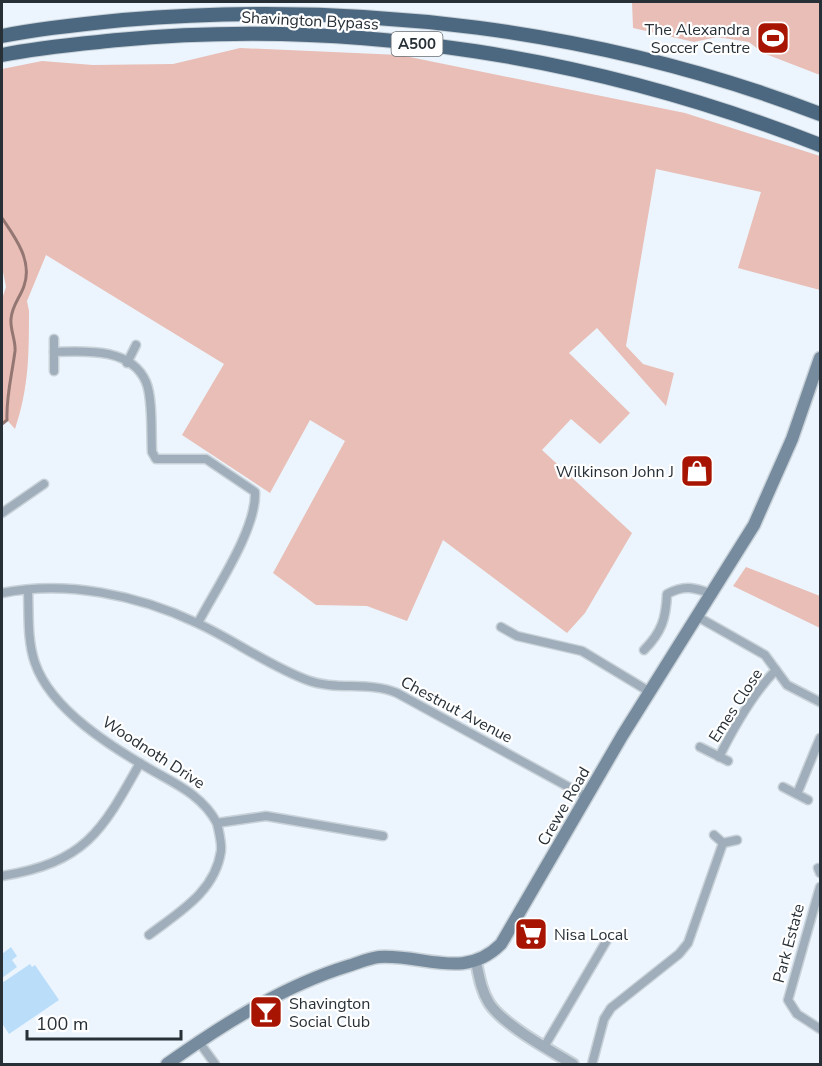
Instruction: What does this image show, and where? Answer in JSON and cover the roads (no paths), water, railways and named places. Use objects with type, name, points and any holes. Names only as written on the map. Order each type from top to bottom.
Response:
[{"type":"highway","name":"Shavington Bypass","points":[[2,36],[33,29],[183,14],[302,12],[378,16],[480,27],[667,63],[820,114]]},
{"type":"highway","name":"Shavington Bypass","points":[[2,55],[33,48],[197,33],[296,33],[467,49],[582,72],[675,96],[820,145]]},
{"type":"main road","name":"Crewe Road","points":[[477,962],[489,956],[501,944],[650,692],[713,594],[770,492],[820,358]]},
{"type":"main road","points":[[167,1065],[199,1042],[264,1003],[322,974],[378,957],[461,964],[477,962]]},
{"type":"street","points":[[54,339],[54,371]]},
{"type":"street","points":[[127,363],[136,345]]},
{"type":"street","points":[[54,352],[95,350],[138,369],[147,384],[152,452],[156,459],[206,459],[255,492],[255,504],[234,557],[198,623]]},
{"type":"street","points":[[2,513],[44,484]]},
{"type":"street","points":[[644,650],[657,637],[666,618],[667,594],[679,587],[689,586],[713,594]]},
{"type":"street","name":"Chestnut Avenue","points":[[2,593],[66,589],[106,594],[175,614],[198,623],[304,679],[325,685],[381,688],[397,693],[587,797]]},
{"type":"street","name":"Woodnoth Drive","points":[[28,590],[30,640],[35,664],[55,696],[74,716],[140,763],[197,796],[217,823]]},
{"type":"street","points":[[698,617],[765,655],[787,685],[820,702]]},
{"type":"street","points":[[501,627],[517,636],[582,651],[650,692]]},
{"type":"street","name":"Emes Close","points":[[719,757],[733,728],[776,670]]},
{"type":"street","points":[[797,794],[820,738]]},
{"type":"street","name":"Emes Close","points":[[700,747],[728,761]]},
{"type":"street","points":[[2,876],[52,863],[73,853],[87,842],[110,816],[140,763]]},
{"type":"street","points":[[783,787],[808,800]]},
{"type":"street","points":[[149,935],[199,897],[214,874],[222,849],[217,823],[266,816],[383,836]]},
{"type":"street","points":[[714,835],[723,843]]},
{"type":"street","points":[[723,843],[737,840]]},
{"type":"street","points":[[592,1065],[604,1019],[611,1008],[679,954],[688,943],[723,843]]},
{"type":"street","name":"Park Estate","points":[[820,886],[788,1000],[797,1014],[820,1029]]},
{"type":"street","points":[[544,1047],[607,940]]},
{"type":"street","points":[[477,962],[479,983],[490,1004],[544,1047],[573,1065]]},
{"type":"street","points":[[199,1042],[215,1065]]},
{"type":"waterway","points":[[2,218],[21,250],[26,268],[24,286],[12,314],[15,351],[8,394],[7,420],[2,424]]},
{"type":"place","name":"The Alexandra Soccer Centre","points":[[773,38]]},
{"type":"place","name":"Wilkinson John J","points":[[697,471]]},
{"type":"place","name":"Nisa Local","points":[[531,934]]},
{"type":"place","name":"Shavington Social Club","points":[[266,1012]]}]
